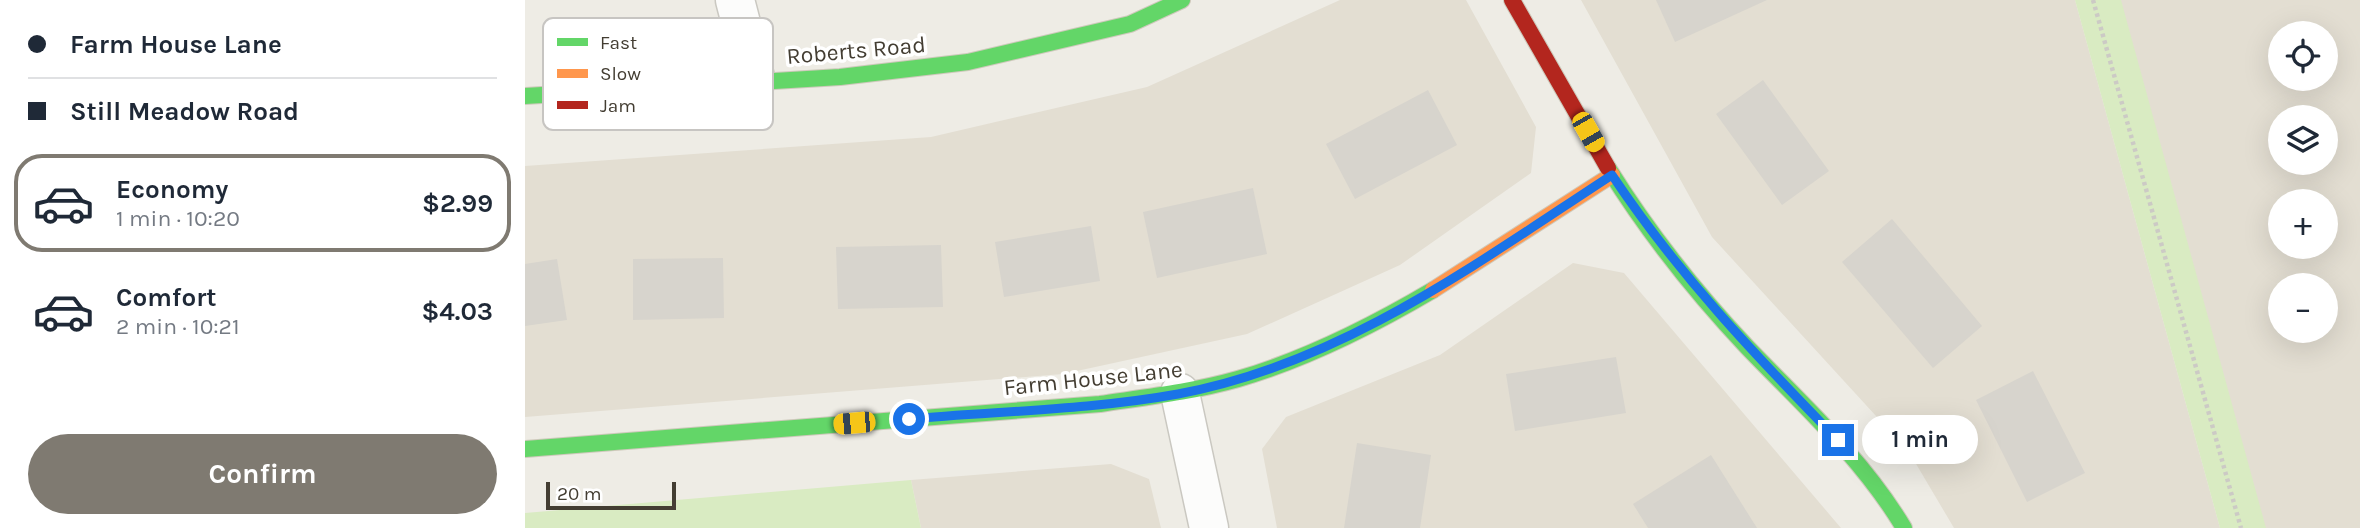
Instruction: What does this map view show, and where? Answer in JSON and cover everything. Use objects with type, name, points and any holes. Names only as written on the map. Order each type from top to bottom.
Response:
[{"type":"street","points":[[735,0],[740,18]]},
{"type":"street","name":"Roberts Road","points":[[773,80],[840,77],[968,62],[1131,24],[1182,0]]},
{"type":"street","points":[[1512,0],[1612,175],[1648,229],[1726,325],[1857,460],[1893,506],[1904,528]]},
{"type":"street","points":[[1532,0],[1552,69]]},
{"type":"street","name":"Roberts Road","points":[[525,96],[543,95]]},
{"type":"street","name":"Farm House Lane","points":[[525,449],[1100,404],[1180,393],[1246,376],[1348,337],[1430,294],[1612,175]]},
{"type":"street","points":[[1180,393],[1209,528]]},
{"type":"path","points":[[2093,0],[2241,528]]},
{"type":"shaded area","points":[[1340,0],[1466,0],[1536,127],[1531,173],[1400,265],[1247,334],[1063,374],[525,417],[525,166],[931,137],[1147,87]]},
{"type":"shaded area","points":[[1581,0],[2075,0],[2220,528],[1954,528],[1909,452],[1712,237]]},
{"type":"shaded area","points":[[2111,0],[2360,0],[2360,528],[2261,528]]},
{"type":"shaded area","points":[[1573,263],[1624,273],[1841,528],[1277,528],[1262,449],[1286,417],[1440,355]]},
{"type":"shaded area","points":[[1111,464],[1149,479],[1161,528],[921,528],[911,480]]},
{"type":"green space","points":[[2075,0],[2121,0],[2266,528],[2220,528]]},
{"type":"green space","points":[[911,480],[921,528],[525,528],[525,513]]},
{"type":"building","points":[[1656,0],[1767,0],[1675,42]]},
{"type":"building","points":[[1763,80],[1829,171],[1782,205],[1716,114]]},
{"type":"building","points":[[1428,90],[1457,145],[1355,199],[1326,144]]},
{"type":"building","points":[[1253,188],[1267,254],[1157,278],[1143,212]]},
{"type":"building","points":[[1892,219],[1982,326],[1933,368],[1842,262]]},
{"type":"building","points":[[1091,226],[1100,281],[1004,297],[995,242]]},
{"type":"building","points":[[941,245],[943,307],[838,309],[836,247]]},
{"type":"building","points":[[723,258],[724,318],[633,320],[633,259]]},
{"type":"building","points":[[557,259],[567,320],[525,326],[525,264]]},
{"type":"building","points":[[1616,357],[1626,413],[1515,431],[1506,374]]},
{"type":"building","points":[[2033,371],[2085,473],[2027,502],[1976,400]]},
{"type":"building","points":[[1357,443],[1431,455],[1420,528],[1344,528]]},
{"type":"building","points":[[1711,455],[1757,528],[1648,528],[1633,504]]},
{"type":"traffic: fast","points":[[773,81],[840,77],[968,62],[1130,24],[1182,0]]},
{"type":"traffic: fast","points":[[525,96],[543,95]]},
{"type":"traffic: fast","points":[[1608,168],[1656,239],[1691,284],[1851,456],[1870,478],[1904,528]]},
{"type":"traffic: fast","points":[[525,449],[1100,404],[1187,391],[1238,379],[1314,352],[1363,329],[1433,290]]},
{"type":"traffic: slow","points":[[1433,290],[1612,175]]},
{"type":"traffic: jam","points":[[1512,0],[1608,168]]},
{"type":"route","points":[[909,419],[1100,404],[1180,393],[1246,376],[1348,337],[1430,294],[1612,175],[1648,229],[1726,325],[1838,440]]}]
